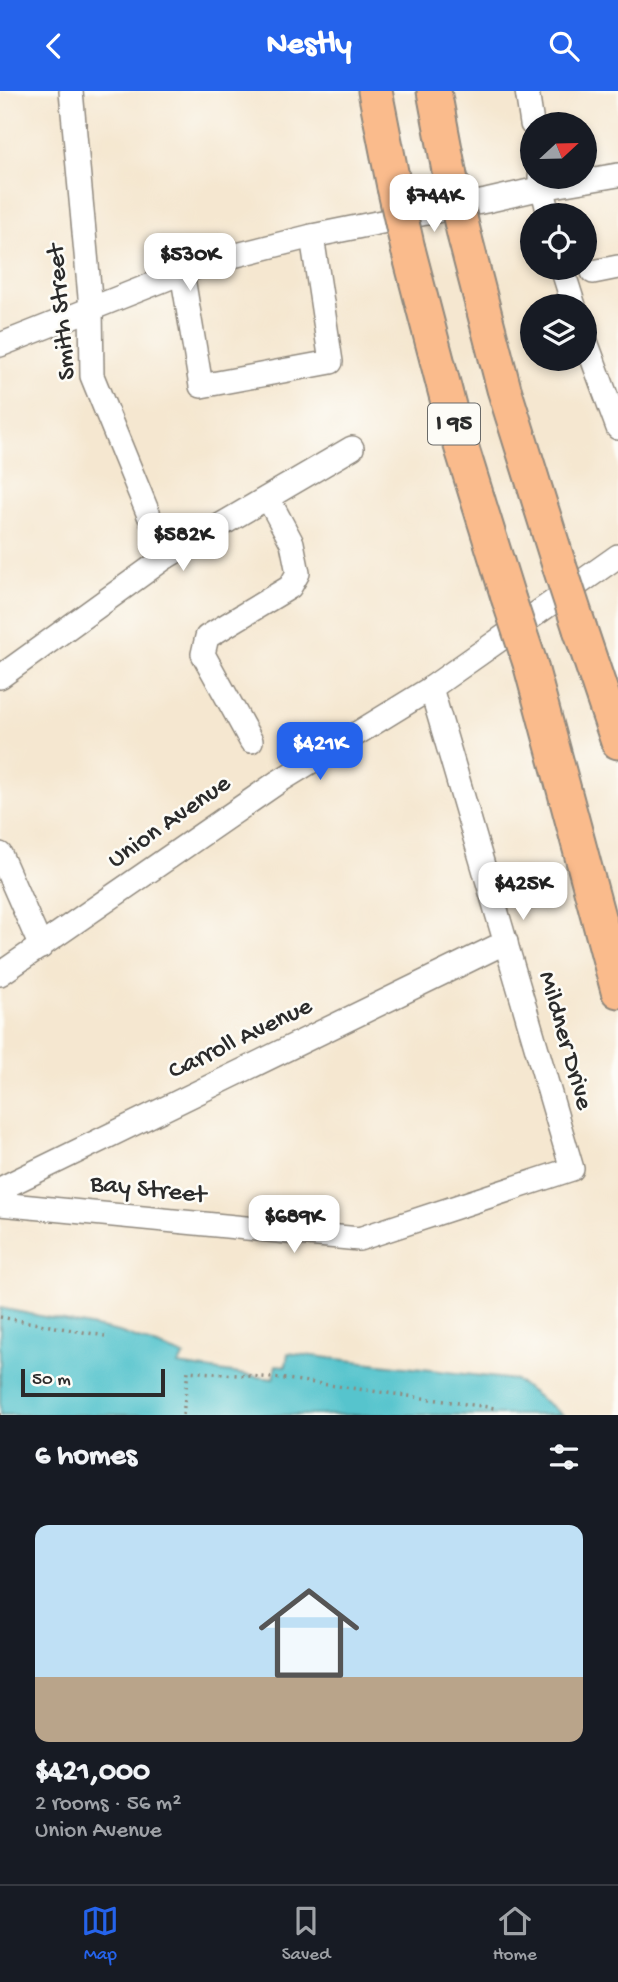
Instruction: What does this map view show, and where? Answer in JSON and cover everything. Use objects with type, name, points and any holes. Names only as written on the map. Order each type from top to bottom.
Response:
[{"type":"highway","name":"I 95","points":[[375,91],[408,249],[450,410],[508,597],[618,926]]},
{"type":"highway","name":"I 95","points":[[434,91],[450,176],[504,389],[618,741]]},
{"type":"highway","points":[[580,629],[618,709]]},
{"type":"highway","points":[[530,663],[618,991]]},
{"type":"street","name":"Smith Street","points":[[71,91],[91,308],[92,376],[166,557]]},
{"type":"street","points":[[527,91],[530,112]]},
{"type":"street","points":[[597,177],[618,175]]},
{"type":"street","points":[[0,345],[209,262],[312,236],[486,201],[521,189]]},
{"type":"street","points":[[182,272],[201,386],[331,362],[312,236]]},
{"type":"street","points":[[597,271],[618,267]]},
{"type":"street","points":[[597,371],[618,428]]},
{"type":"street","points":[[0,677],[166,557],[352,448]]},
{"type":"street","points":[[251,741],[203,653],[206,637],[289,587],[298,573],[292,543],[268,498]]},
{"type":"street","name":"Union Avenue","points":[[0,974],[278,782],[431,688],[618,556]]},
{"type":"street","name":"Mildner Drive","points":[[431,688],[572,1169]]},
{"type":"street","points":[[0,854],[41,947]]},
{"type":"street","name":"Carroll Avenue","points":[[0,1189],[506,942]]},
{"type":"street","name":"Bay Street","points":[[0,1205],[359,1239],[572,1169]]},
{"type":"path","points":[[0,1317],[104,1336]]},
{"type":"path","points":[[183,1415],[188,1371],[286,1379],[495,1408]]},
{"type":"water","points":[[0,1308],[119,1332],[185,1356],[178,1365],[273,1379],[276,1365],[286,1366],[288,1353],[515,1380],[563,1415],[0,1415]]}]
